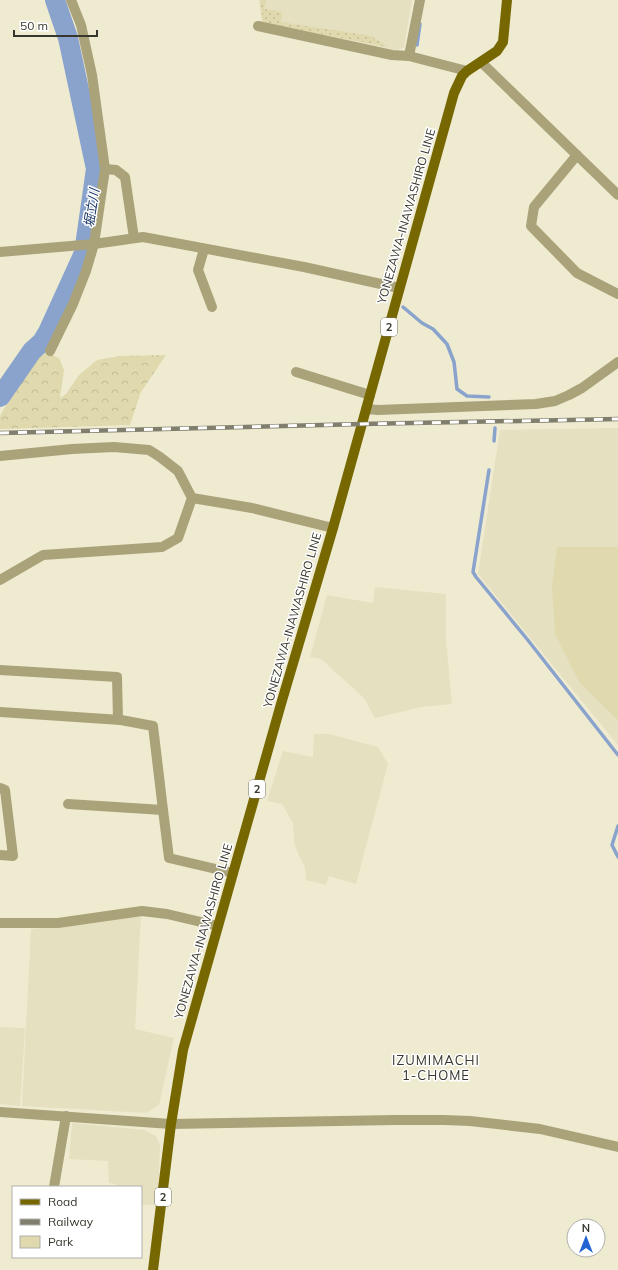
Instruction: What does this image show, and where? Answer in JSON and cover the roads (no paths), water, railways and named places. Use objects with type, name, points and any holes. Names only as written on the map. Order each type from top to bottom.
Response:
[{"type":"main road","name":"YONEZAWA-INAWASHIRO LINE","points":[[153,1270],[171,1124],[183,1050],[333,528],[454,93],[462,76],[497,51],[502,42],[507,0]]},
{"type":"street","points":[[50,351],[73,304],[86,271],[105,169],[92,75],[81,25],[71,0]]},
{"type":"street","points":[[409,56],[420,0]]},
{"type":"street","points":[[258,26],[392,55],[409,56],[468,71]]},
{"type":"street","points":[[481,62],[618,194]]},
{"type":"street","points":[[577,155],[534,207],[530,226],[577,273],[618,294]]},
{"type":"street","points":[[105,169],[116,170],[125,177],[134,238]]},
{"type":"street","points":[[0,252],[91,244],[134,238],[150,238],[304,267],[399,288]]},
{"type":"street","points":[[204,249],[198,270],[212,307]]},
{"type":"street","points":[[366,409],[462,408],[536,404],[555,401],[569,396],[582,388],[618,362]]},
{"type":"street","points":[[296,372],[370,396]]},
{"type":"street","points":[[0,456],[72,449],[114,447],[149,450],[178,471],[192,498],[178,538],[162,547],[43,555],[0,580]]},
{"type":"street","points":[[192,498],[252,508],[333,528]]},
{"type":"street","points":[[0,670],[117,677],[118,720]]},
{"type":"street","points":[[0,712],[118,720],[153,726],[169,858],[233,873]]},
{"type":"street","points":[[0,788],[5,790],[13,856],[0,855]]},
{"type":"street","points":[[68,804],[163,810]]},
{"type":"street","points":[[0,924],[58,923],[142,911],[167,914],[218,926]]},
{"type":"street","points":[[0,1112],[171,1124],[457,1120],[540,1129],[618,1146]]},
{"type":"street","points":[[54,1186],[66,1116]]},
{"type":"waterway","name":"堀立川","points":[[0,397],[32,351],[42,342],[48,332],[84,253],[96,169],[68,38],[55,0]]},
{"type":"waterway","points":[[417,45],[420,24]]},
{"type":"waterway","points":[[403,307],[422,323],[433,329],[447,344],[454,362],[457,389],[467,396],[489,397]]},
{"type":"waterway","points":[[494,441],[495,428]]},
{"type":"waterway","points":[[489,470],[473,572],[618,755]]},
{"type":"waterway","points":[[618,826],[612,845],[618,857]]},
{"type":"railway","points":[[0,433],[618,419]]},
{"type":"district","name":"IZUMIMACHI 1-CHOME","points":[[436,1068]]}]
